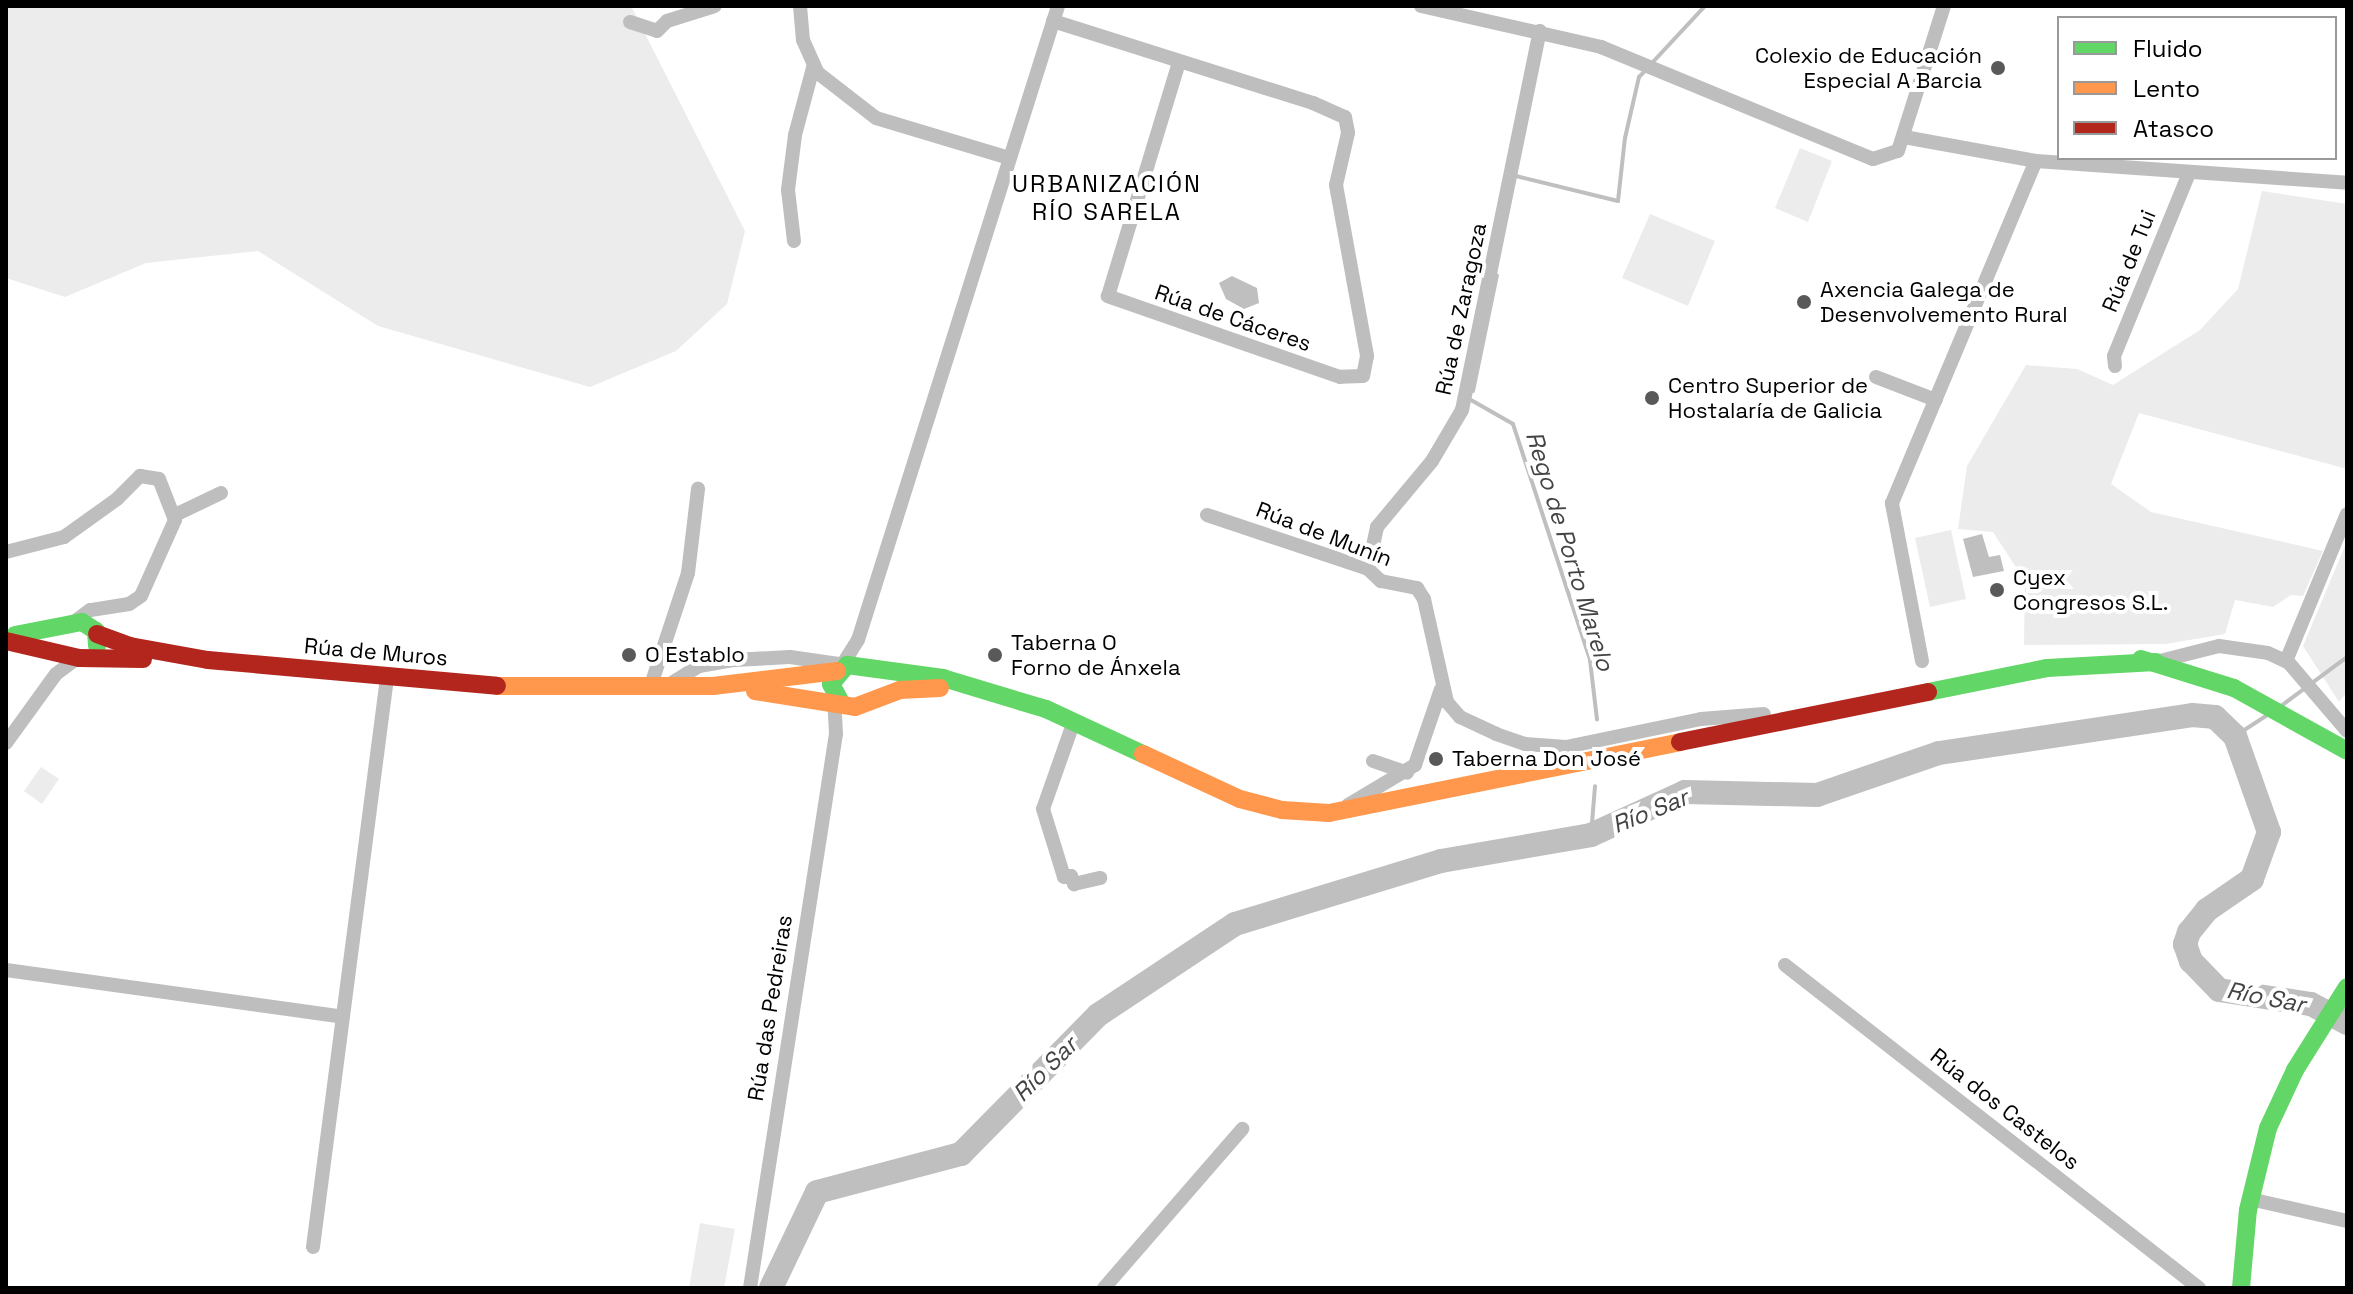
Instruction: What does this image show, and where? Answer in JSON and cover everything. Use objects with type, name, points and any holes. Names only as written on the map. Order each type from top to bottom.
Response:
[{"type":"main road","name":"Rúa de Muros","points":[[70,645],[83,623],[126,645],[208,660]]},
{"type":"main road","points":[[70,645],[96,649],[96,632]]},
{"type":"main road","name":"Rúa de Muros","points":[[6,638],[387,678],[539,689],[713,686]]},
{"type":"main road","name":"Rúa de Muros","points":[[6,638],[70,645]]},
{"type":"main road","points":[[1492,782],[1538,768],[1764,714],[2043,656],[2102,654],[2156,662],[2242,693],[2347,749]]},
{"type":"main road","points":[[713,686],[856,667],[993,691],[1074,721],[1240,799],[1282,810],[1335,813],[2047,668],[2156,662]]},
{"type":"main road","points":[[834,702],[856,667]]},
{"type":"main road","points":[[856,667],[874,686],[864,703]]},
{"type":"main road","points":[[713,686],[864,703],[911,688],[993,691]]},
{"type":"main road","points":[[2241,1288],[2250,1199],[2273,1115],[2347,987]]},
{"type":"street","points":[[630,22],[657,31],[667,21],[715,6]]},
{"type":"street","points":[[800,6],[803,40],[818,73],[876,118],[1009,158]]},
{"type":"street","points":[[658,687],[699,666],[734,660],[790,657],[856,667],[858,640],[1058,6]]},
{"type":"street","points":[[1421,6],[1540,31],[1644,64],[1873,159],[1891,157],[1904,137],[1944,6]]},
{"type":"street","points":[[1053,21],[1179,62]]},
{"type":"street","name":"Rúa de Zaragoza","points":[[1368,569],[1377,527],[1432,461],[1462,410],[1540,31]]},
{"type":"street","name":"Rúa de Cáceres","points":[[1179,62],[1336,111],[1348,123],[1336,185],[1367,356],[1366,371],[1358,379],[1340,377],[1112,300],[1109,285],[1179,62]]},
{"type":"street","points":[[794,241],[788,190],[795,135],[814,64]]},
{"type":"street","points":[[1904,137],[2036,161],[2347,183]]},
{"type":"street","points":[[1922,661],[1892,503],[2036,161]]},
{"type":"street","name":"Rúa de Tui","points":[[2115,366],[2114,356],[2189,173]]},
{"type":"street","points":[[1876,377],[1936,400]]},
{"type":"street","points":[[6,552],[41,546],[73,532],[147,473],[162,483],[175,515]]},
{"type":"street","points":[[658,687],[688,573],[698,489]]},
{"type":"street","points":[[96,632],[103,619],[141,596],[175,515],[221,493]]},
{"type":"street","points":[[2286,661],[2347,514]]},
{"type":"street","name":"Rúa de Munín","points":[[1207,515],[1368,569],[1376,579],[1421,592],[1441,689],[1460,717],[1525,744]]},
{"type":"street","name":"Rúa de Muros","points":[[70,645],[90,610],[122,606]]},
{"type":"street","points":[[6,743],[56,674],[70,645]]},
{"type":"street","points":[[2156,662],[2230,645],[2286,661],[2325,710],[2347,731]]},
{"type":"street","points":[[313,1247],[387,678]]},
{"type":"street","name":"Rúa de Munín","points":[[1407,773],[1419,760],[1441,689]]},
{"type":"street","name":"Rúa das Pedreiras","points":[[750,1288],[836,734],[834,702]]},
{"type":"street","points":[[836,734],[864,703]]},
{"type":"street","points":[[1525,744],[1572,746],[1701,719],[1764,714]]},
{"type":"street","points":[[1074,721],[1043,809],[1064,877],[1071,876],[1074,884],[1100,878]]},
{"type":"street","points":[[1525,744],[1541,756],[1538,768]]},
{"type":"street","points":[[1373,761],[1407,773]]},
{"type":"street","points":[[1335,813],[1407,773]]},
{"type":"street","name":"Rúa dos Castelos","points":[[1785,965],[2199,1288]]},
{"type":"street","points":[[6,970],[343,1017]]},
{"type":"street","points":[[1104,1288],[1242,1129]]},
{"type":"street","points":[[2250,1199],[2347,1221]]},
{"type":"shaded area","points":[[6,6],[631,6],[745,231],[727,304],[676,351],[590,387],[378,326],[258,251],[146,263],[65,297],[6,278]]},
{"type":"shaded area","points":[[1800,148],[1832,161],[1808,222],[1775,208]]},
{"type":"shaded area","points":[[2262,191],[2347,204],[2347,469],[2139,413],[2111,484],[2151,512],[2323,551],[2303,596],[2291,595],[2273,607],[2235,600],[2225,634],[2165,644],[2024,645],[2025,581],[1993,532],[1958,529],[1967,466],[2026,365],[2077,369],[2113,385],[2200,330],[2238,289]]},
{"type":"shaded area","points":[[1650,214],[1715,241],[1688,306],[1622,278]]},
{"type":"shaded area","points":[[1232,276],[1257,288],[1259,303],[1244,309],[1226,299],[1219,283]]},
{"type":"shaded area","points":[[1951,530],[1966,599],[1930,607],[1915,538]]},
{"type":"shaded area","points":[[1982,534],[1989,557],[2000,555],[2004,571],[1973,577],[1963,539]]},
{"type":"shaded area","points":[[2347,541],[2347,692],[2339,702],[2303,646]]},
{"type":"shaded area","points":[[41,767],[59,779],[42,804],[24,791]]},
{"type":"shaded area","points":[[700,1223],[735,1229],[724,1288],[689,1288]]},
{"type":"waterway","name":"Rego de Porto Marelo","points":[[1652,63],[1705,6]]},
{"type":"waterway","name":"Rego de Porto Marelo","points":[[1516,176],[1618,201],[1625,138],[1639,77],[1646,70]]},
{"type":"waterway","name":"Rego de Porto Marelo","points":[[1473,391],[1497,275]]},
{"type":"waterway","name":"Rego de Porto Marelo","points":[[1471,400],[1513,424],[1590,660],[1597,720]]},
{"type":"waterway","points":[[2281,706],[2347,657]]},
{"type":"waterway","name":"Río Sar","points":[[771,1288],[817,1192],[961,1154],[1098,1015],[1235,924],[1441,861],[1591,835],[1685,792],[1817,795],[1939,753],[2192,715],[2215,717],[2235,736],[2269,832],[2252,879],[2207,910],[2189,932],[2185,944],[2191,961],[2219,990],[2311,1004],[2347,1023]]},
{"type":"waterway","points":[[2235,736],[2267,715]]},
{"type":"waterway","name":"Rego de Porto Marelo","points":[[1591,835],[1595,786]]},
{"type":"traffic: fast","points":[[15,635],[82,622],[96,631],[97,646]]},
{"type":"traffic: fast","points":[[2141,659],[2234,688],[2347,751]]},
{"type":"traffic: fast","points":[[1928,692],[2047,668],[2156,662]]},
{"type":"traffic: fast","points":[[842,704],[831,684],[847,665],[943,678],[1046,709],[1143,754]]},
{"type":"traffic: fast","points":[[2241,1288],[2248,1210],[2268,1128],[2295,1070],[2347,987]]},
{"type":"traffic: slow","points":[[497,686],[713,686],[837,671]]},
{"type":"traffic: slow","points":[[755,691],[855,707],[900,690],[940,688]]},
{"type":"traffic: slow","points":[[1143,754],[1240,799],[1282,810],[1329,813],[1680,742]]},
{"type":"traffic: jam","points":[[97,634],[130,646],[208,660],[497,686]]},
{"type":"traffic: jam","points":[[6,641],[79,658],[143,659]]},
{"type":"traffic: jam","points":[[1680,742],[1928,692]]},
{"type":"place","name":"Colexio de Educación Especial A Barcia","points":[[1998,68]]},
{"type":"place","name":"Axencia Galega de Desenvolvemento Rural","points":[[1804,302]]},
{"type":"place","name":"Centro Superior de Hostalaría de Galicia","points":[[1652,398]]},
{"type":"place","name":"Cyex Congresos S.L.","points":[[1997,590]]},
{"type":"place","name":"O Establo","points":[[629,655]]},
{"type":"place","name":"Taberna O Forno de Ánxela","points":[[995,655]]},
{"type":"place","name":"Taberna Don José","points":[[1436,759]]},
{"type":"district","name":"URBANIZACIÓN RÍO SARELA","points":[[1107,198]]}]
